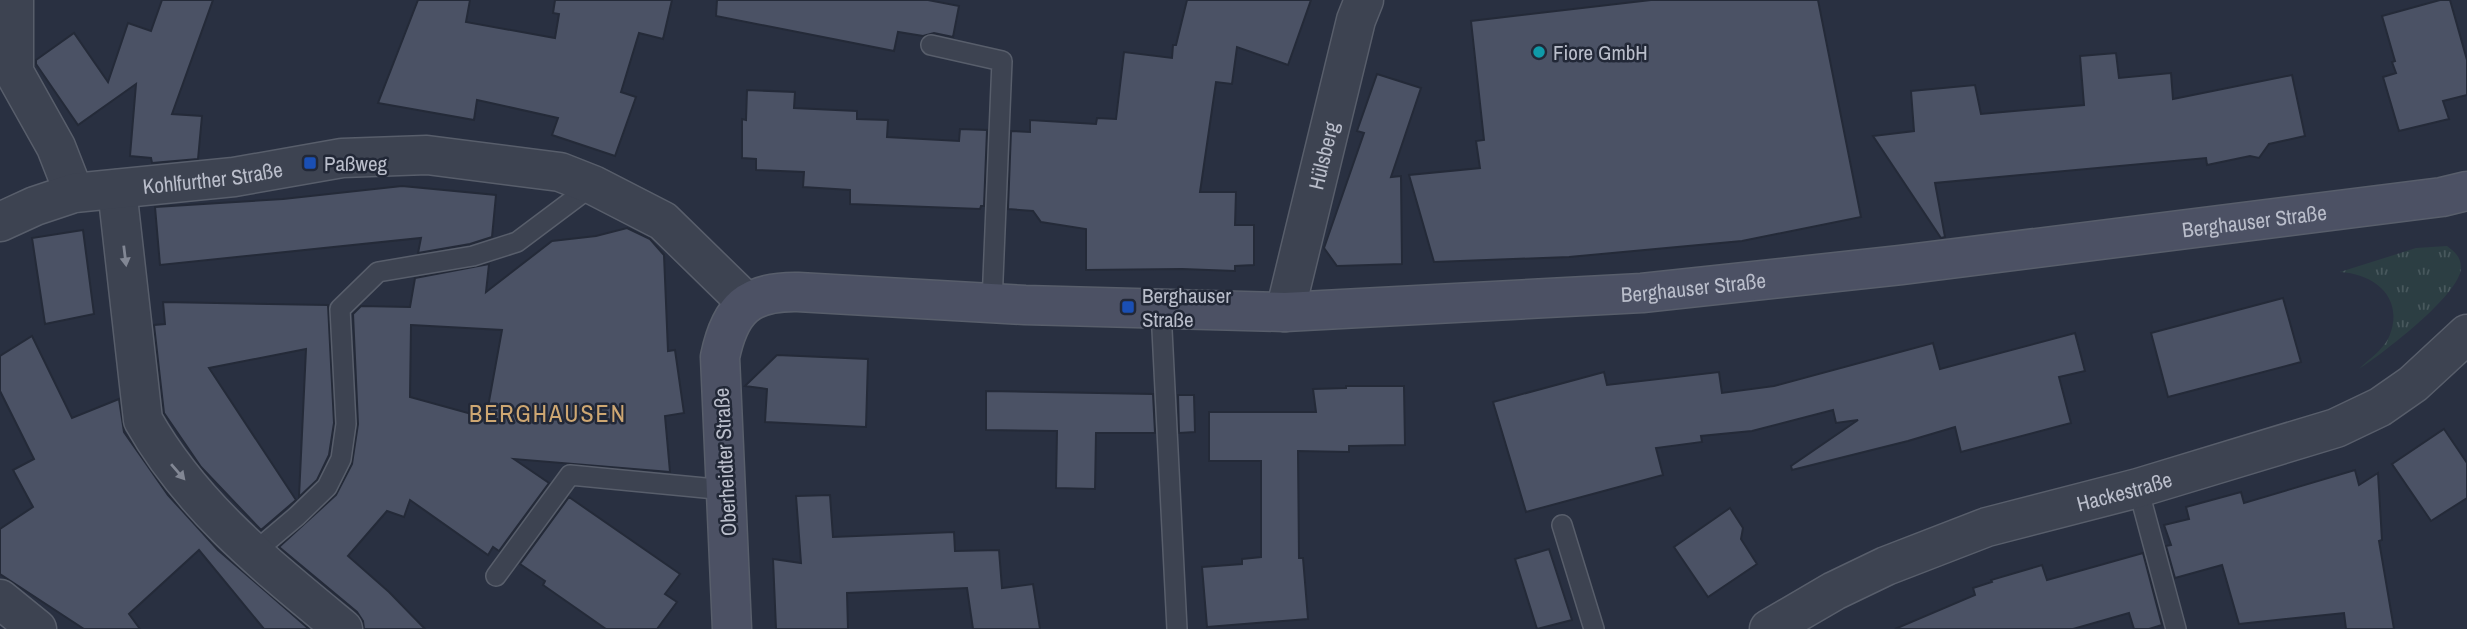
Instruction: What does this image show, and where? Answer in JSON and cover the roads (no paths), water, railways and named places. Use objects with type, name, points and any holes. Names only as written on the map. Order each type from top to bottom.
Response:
[{"type":"street","points":[[14,0],[14,72],[55,147],[74,193]]},
{"type":"street","name":"Hülsberg","points":[[1285,312],[1356,20],[1364,0]]},
{"type":"street","name":"Kohlfurther Straße","points":[[0,222],[35,206],[74,193],[234,177],[342,158],[427,155],[560,172],[593,185],[663,221],[746,302]]},
{"type":"street","points":[[117,189],[143,420],[162,453],[233,536],[343,629]]},
{"type":"street","name":"Berghauser Straße","points":[[746,302],[782,292],[1161,310],[1285,312],[1642,293],[1902,265],[2442,197],[2467,191]]},
{"type":"street","name":"Oberheidter Straße","points":[[732,629],[720,356],[724,338],[734,316],[746,302]]},
{"type":"street","name":"Hackestraße","points":[[1769,629],[1835,591],[1911,556],[1987,527],[2138,488],[2336,428],[2380,407],[2413,384],[2467,334]]},
{"type":"street","points":[[0,599],[37,629]]},
{"type":"lane","points":[[931,45],[1002,61],[992,303]]},
{"type":"lane","points":[[253,554],[327,487],[341,459],[346,424],[340,309],[378,272],[473,256],[517,242],[593,185]]},
{"type":"lane","points":[[1161,310],[1177,629]]},
{"type":"lane","points":[[496,576],[570,475],[726,491]]},
{"type":"lane","points":[[2138,488],[2176,629]]},
{"type":"lane","points":[[1562,525],[1594,629]]},
{"type":"place","name":"Fiore GmbH","points":[[1539,52]]},
{"type":"place","name":"Paßweg","points":[[310,163]]},
{"type":"place","name":"Berghauser Straße","points":[[1128,307]]},
{"type":"district","name":"BERGHAUSEN","points":[[548,413]]}]
